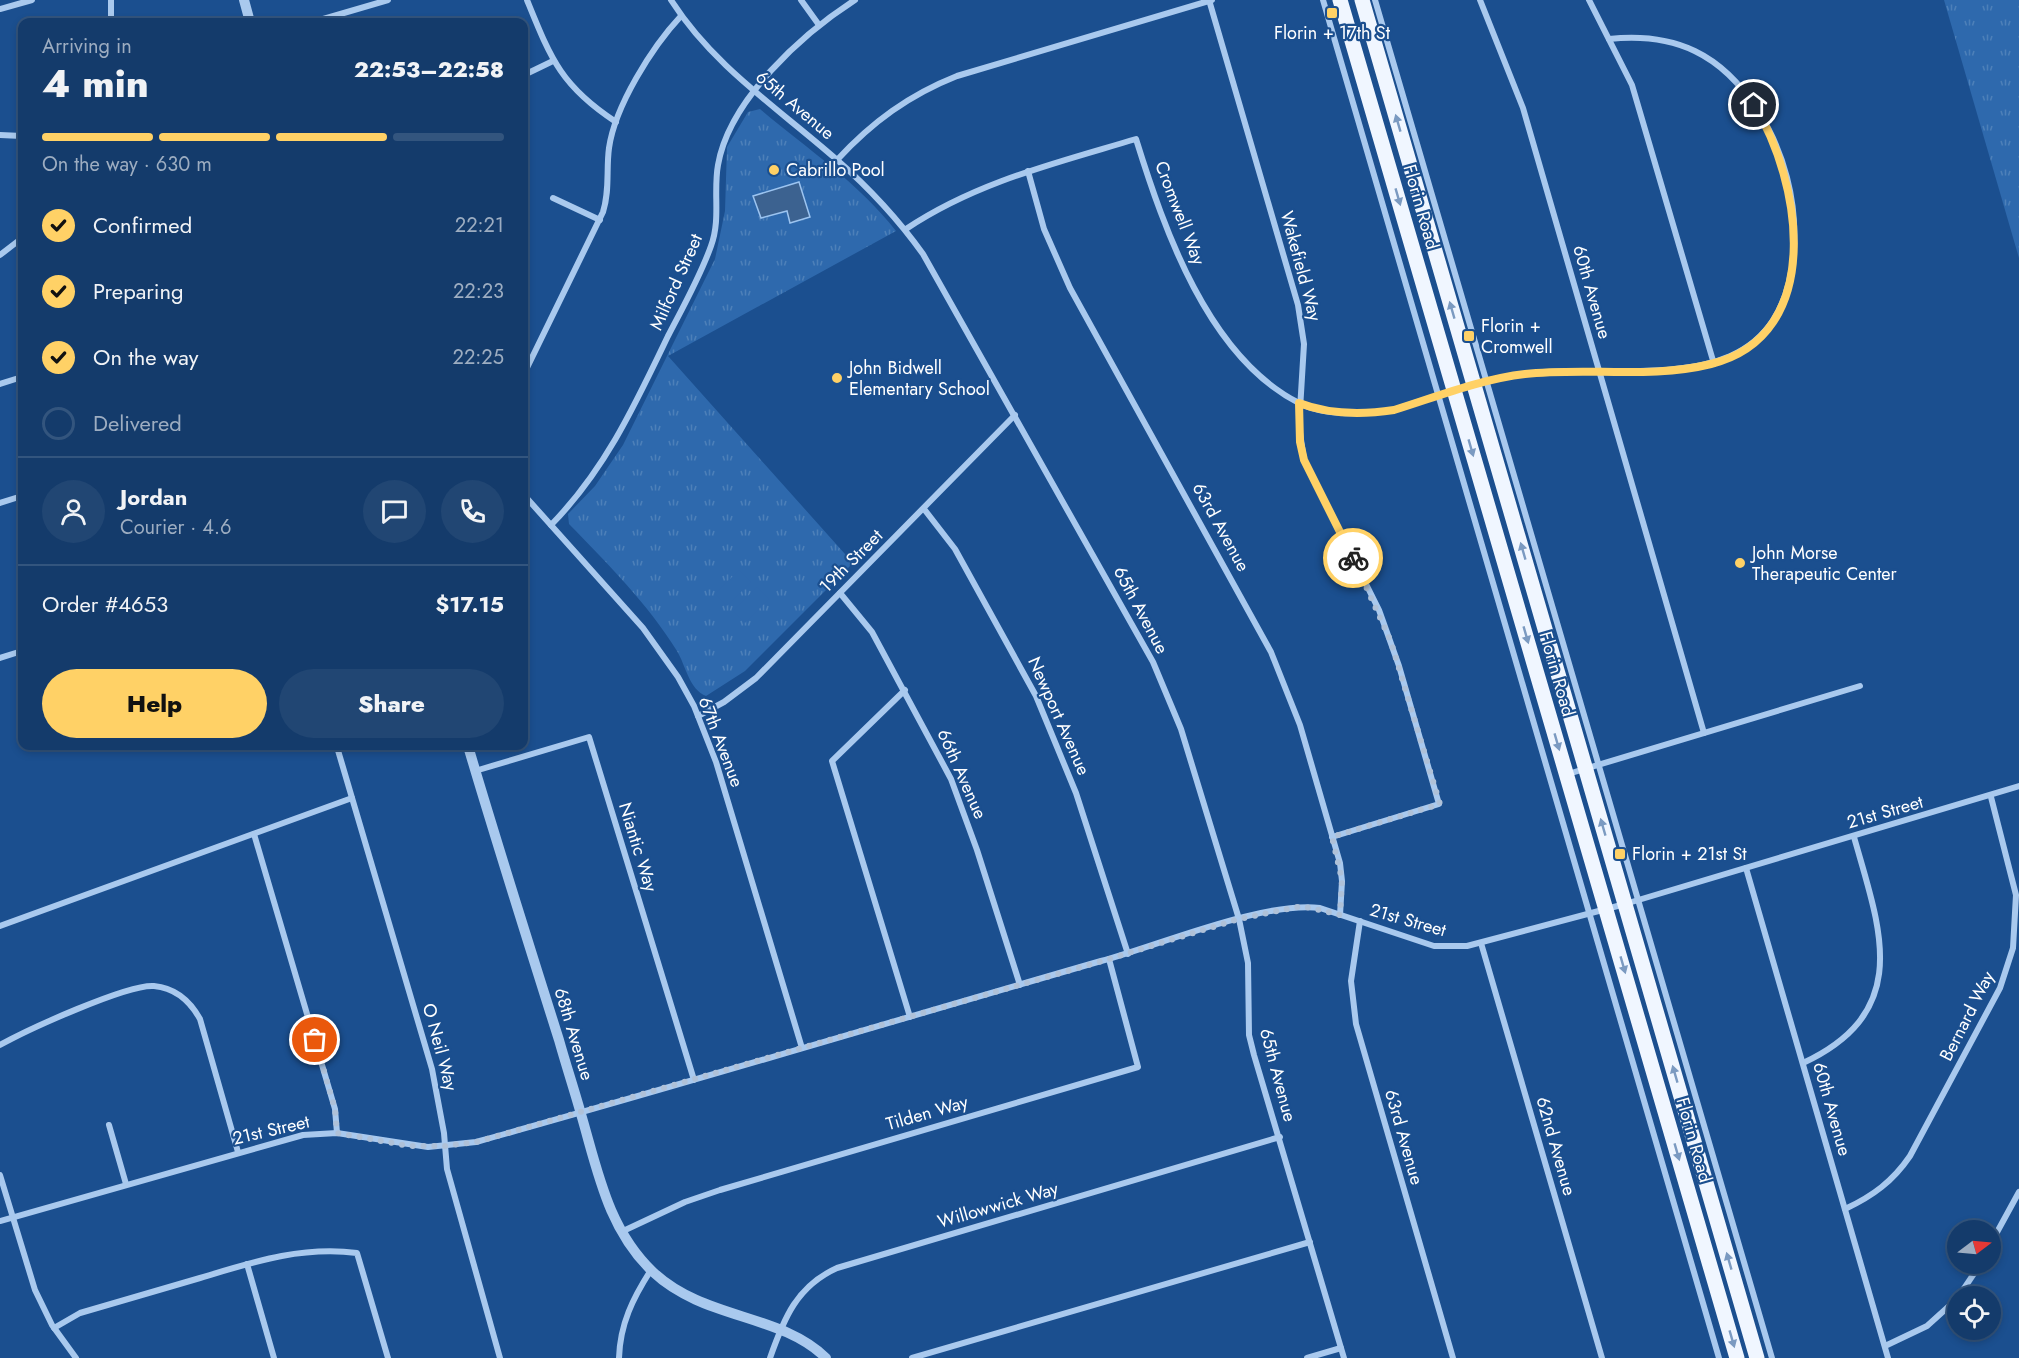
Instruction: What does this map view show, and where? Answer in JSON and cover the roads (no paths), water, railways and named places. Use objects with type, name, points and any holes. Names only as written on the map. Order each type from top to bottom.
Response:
[{"type":"main road","name":"Florin Road","points":[[1340,0],[1737,1358]]},
{"type":"main road","name":"Florin Road","points":[[1362,0],[1481,385],[1632,902],[1757,1358]]},
{"type":"street","points":[[3,0],[2,8],[32,0]]},
{"type":"street","points":[[111,0],[111,18]]},
{"type":"street","points":[[244,0],[249,18]]},
{"type":"street","points":[[327,18],[388,0]]},
{"type":"street","points":[[527,0],[553,61],[580,96],[616,122]]},
{"type":"street","name":"65th Avenue","points":[[671,0],[681,16],[711,51],[755,92],[837,160],[906,229],[923,254],[1133,623],[1168,695],[1190,755],[1239,919],[1248,963],[1249,1035],[1344,1358]]},
{"type":"street","points":[[801,0],[819,25]]},
{"type":"street","name":"Milford Street","points":[[551,525],[594,476],[621,434],[706,260],[717,226],[717,166],[721,150],[735,121],[779,63],[819,25],[855,0]]},
{"type":"street","points":[[837,160],[870,126],[930,87],[957,76],[1210,0]]},
{"type":"street","name":"Wakefield Way","points":[[1210,0],[1298,305],[1304,344],[1299,403],[1299,434],[1304,460],[1383,621],[1440,804],[1332,837]]},
{"type":"street","name":"Florin Road","points":[[1323,0],[1719,1358]]},
{"type":"street","name":"Florin Road","points":[[1375,0],[1481,385]]},
{"type":"street","name":"60th Avenue","points":[[1480,0],[1522,108],[1704,733]]},
{"type":"street","points":[[1589,0],[1635,93],[1714,363]]},
{"type":"street","points":[[528,366],[600,220],[608,198],[609,150],[616,122],[650,53],[681,16]]},
{"type":"street","name":"Cromwell Way","points":[[906,229],[963,195],[1028,171],[1136,139],[1170,238],[1198,295],[1256,372],[1299,403],[1339,413],[1372,413],[1394,410],[1523,374],[1676,370],[1714,363],[1739,353],[1761,336],[1776,317],[1786,293],[1793,259],[1794,226],[1791,194],[1783,163],[1754,105],[1736,81],[1712,60],[1685,46],[1656,38],[1609,39]]},
{"type":"street","points":[[528,73],[553,61]]},
{"type":"street","points":[[0,135],[18,136]]},
{"type":"street","name":"63rd Avenue","points":[[1028,171],[1044,229],[1070,288],[1271,652],[1300,725],[1332,837],[1342,880],[1340,915]]},
{"type":"street","points":[[553,198],[600,220]]},
{"type":"street","points":[[0,255],[18,241]]},
{"type":"street","points":[[0,384],[18,378]]},
{"type":"street","name":"19th Street","points":[[699,716],[724,702],[756,678],[1015,415]]},
{"type":"street","points":[[0,503],[18,497]]},
{"type":"street","name":"67th Avenue","points":[[528,499],[643,628],[678,677],[699,716],[716,762],[802,1048]]},
{"type":"street","name":"Newport Avenue","points":[[924,509],[955,549],[1036,696],[1076,793],[1128,954]]},
{"type":"street","name":"66th Avenue","points":[[840,593],[872,632],[937,750],[963,809],[1020,985]]},
{"type":"street","points":[[0,658],[18,652]]},
{"type":"street","points":[[1567,774],[1860,686]]},
{"type":"street","points":[[905,690],[832,761],[910,1017]]},
{"type":"street","name":"Niantic Way","points":[[475,771],[589,737],[694,1080]]},
{"type":"street","name":"O Neil Way","points":[[338,750],[432,1069],[452,1188],[500,1358]]},
{"type":"street","name":"68th Avenue","points":[[469,750],[581,1112],[603,1194],[621,1232],[651,1270],[693,1300],[779,1330],[807,1343],[826,1358]]},
{"type":"street","name":"21st Street","points":[[0,1221],[303,1135],[337,1133],[409,1146],[445,1146],[476,1142],[1128,954],[1239,919],[1302,906],[1360,921],[1434,946],[1450,947],[1481,943],[1632,902],[1991,797],[2019,786]]},
{"type":"street","name":"Bernard Way","points":[[1845,1209],[1877,1192],[1900,1170],[1910,1156],[2008,969],[2016,930],[2016,895],[1991,797]]},
{"type":"street","points":[[0,926],[352,798]]},
{"type":"street","points":[[254,834],[335,1109],[337,1133]]},
{"type":"street","points":[[1803,1063],[1828,1050],[1856,1024],[1870,1002],[1879,976],[1881,958],[1879,927],[1854,837]]},
{"type":"street","name":"60th Avenue","points":[[1746,868],[1888,1358]]},
{"type":"street","name":"Florin Road","points":[[1632,902],[1772,1358]]},
{"type":"street","name":"63rd Avenue","points":[[1360,921],[1351,981],[1356,1024],[1453,1358]]},
{"type":"street","name":"62nd Avenue","points":[[1481,943],[1602,1358]]},
{"type":"street","name":"Tilden Way","points":[[621,1232],[685,1202],[720,1190],[1138,1067],[1109,959]]},
{"type":"street","points":[[0,1045],[41,1024],[132,989],[152,986],[171,991],[185,999],[200,1019],[238,1152]]},
{"type":"street","points":[[109,1125],[126,1184]]},
{"type":"street","name":"Willowwick Way","points":[[770,1358],[779,1330],[798,1296],[809,1284],[837,1268],[1280,1137]]},
{"type":"street","points":[[0,1175],[35,1290],[54,1328],[76,1358]]},
{"type":"street","points":[[2001,1225],[2019,1192]]},
{"type":"street","points":[[912,1358],[1310,1242]]},
{"type":"street","points":[[54,1328],[80,1313],[247,1264],[304,1251],[357,1253],[388,1358]]},
{"type":"street","points":[[247,1264],[274,1358]]},
{"type":"street","points":[[619,1358],[622,1328],[628,1310],[651,1270]]},
{"type":"street","points":[[1885,1346],[1927,1326],[1947,1307]]},
{"type":"street","points":[[1307,1358],[1341,1348]]},
{"type":"place","name":"Florin + 17th St","points":[[1332,13]]},
{"type":"place","name":"Cabrillo Pool","points":[[774,170]]},
{"type":"place","name":"Florin + Cromwell","points":[[1469,336]]},
{"type":"place","name":"John Bidwell Elementary School","points":[[837,378]]},
{"type":"place","name":"John Morse Therapeutic Center","points":[[1740,563]]},
{"type":"place","name":"Florin + 21st St","points":[[1620,854]]}]
